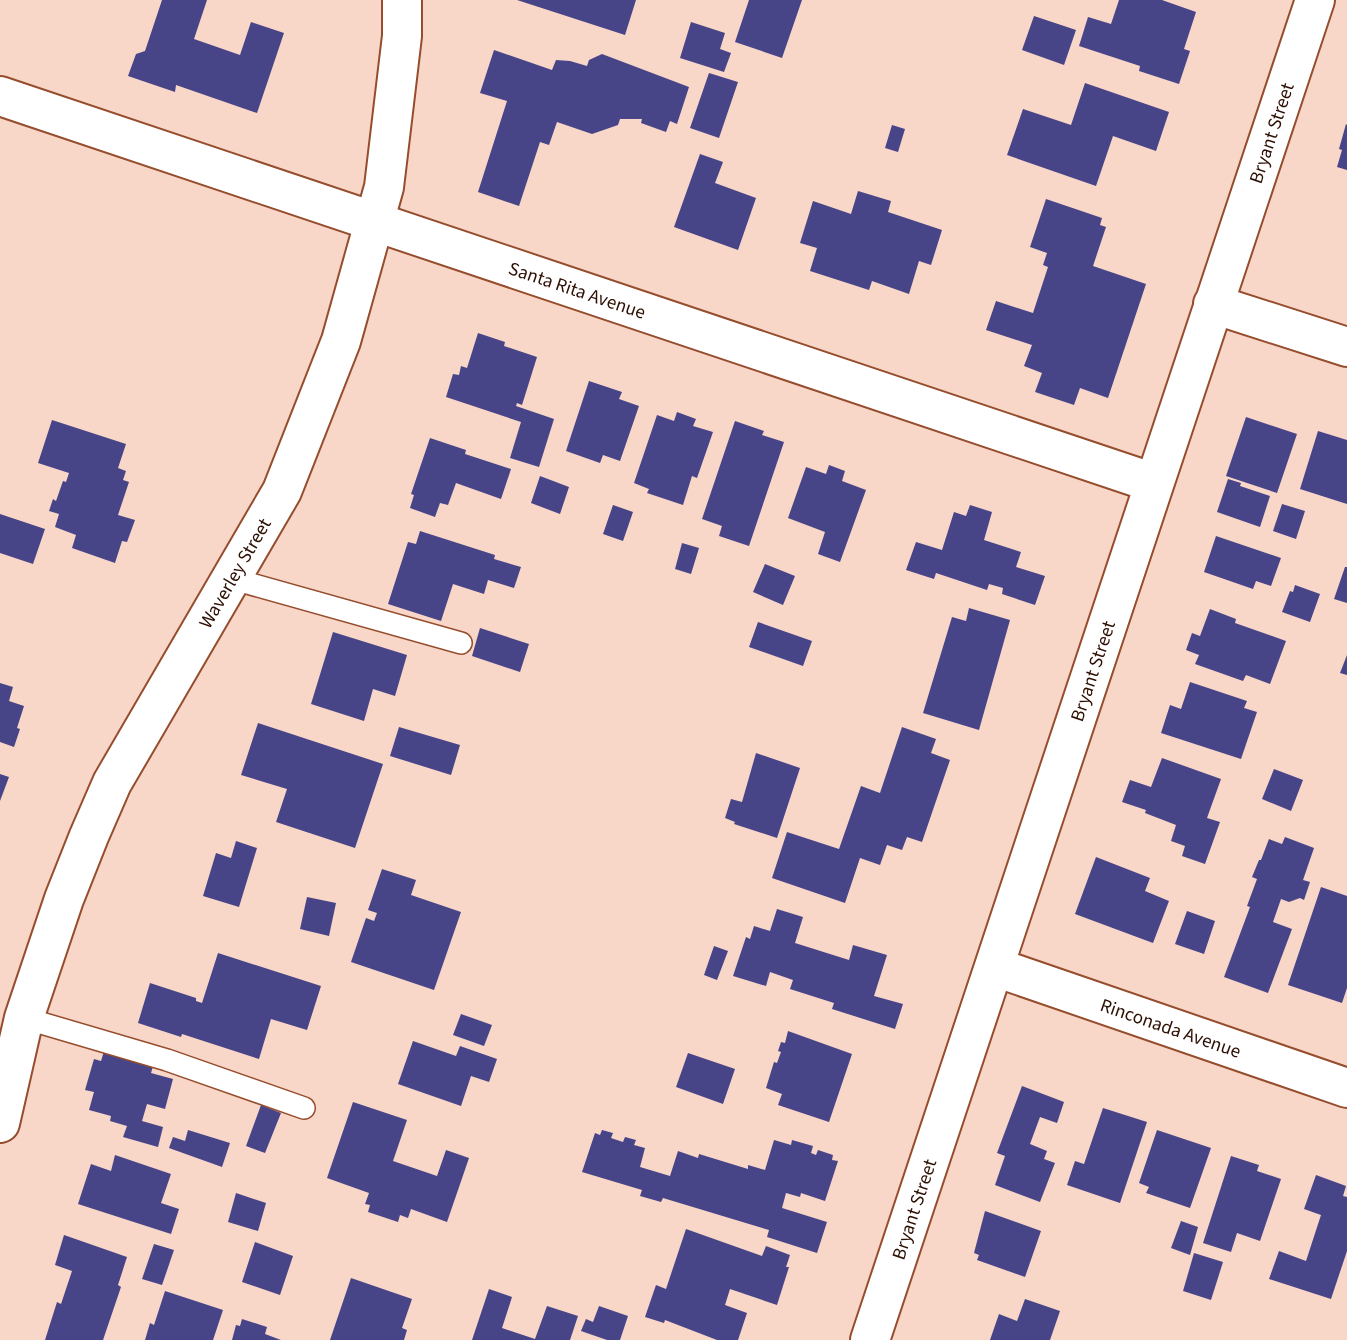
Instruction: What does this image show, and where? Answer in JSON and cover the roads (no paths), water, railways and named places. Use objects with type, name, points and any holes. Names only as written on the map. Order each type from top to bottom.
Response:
[{"type":"street","name":"Waverley Street","points":[[0,1123],[24,1018],[64,899],[112,783],[282,491],[341,341],[384,187],[402,36],[402,0]]},
{"type":"street","name":"Bryant Street","points":[[870,1340],[1315,0]]},
{"type":"street","name":"Santa Rita Avenue","points":[[0,96],[1154,483]]},
{"type":"street","points":[[1213,304],[1347,347]]},
{"type":"street","name":"Rinconada Avenue","points":[[995,967],[1347,1088]]},
{"type":"lane","points":[[233,579],[461,643]]},
{"type":"lane","points":[[24,1018],[167,1060],[304,1108]]}]
